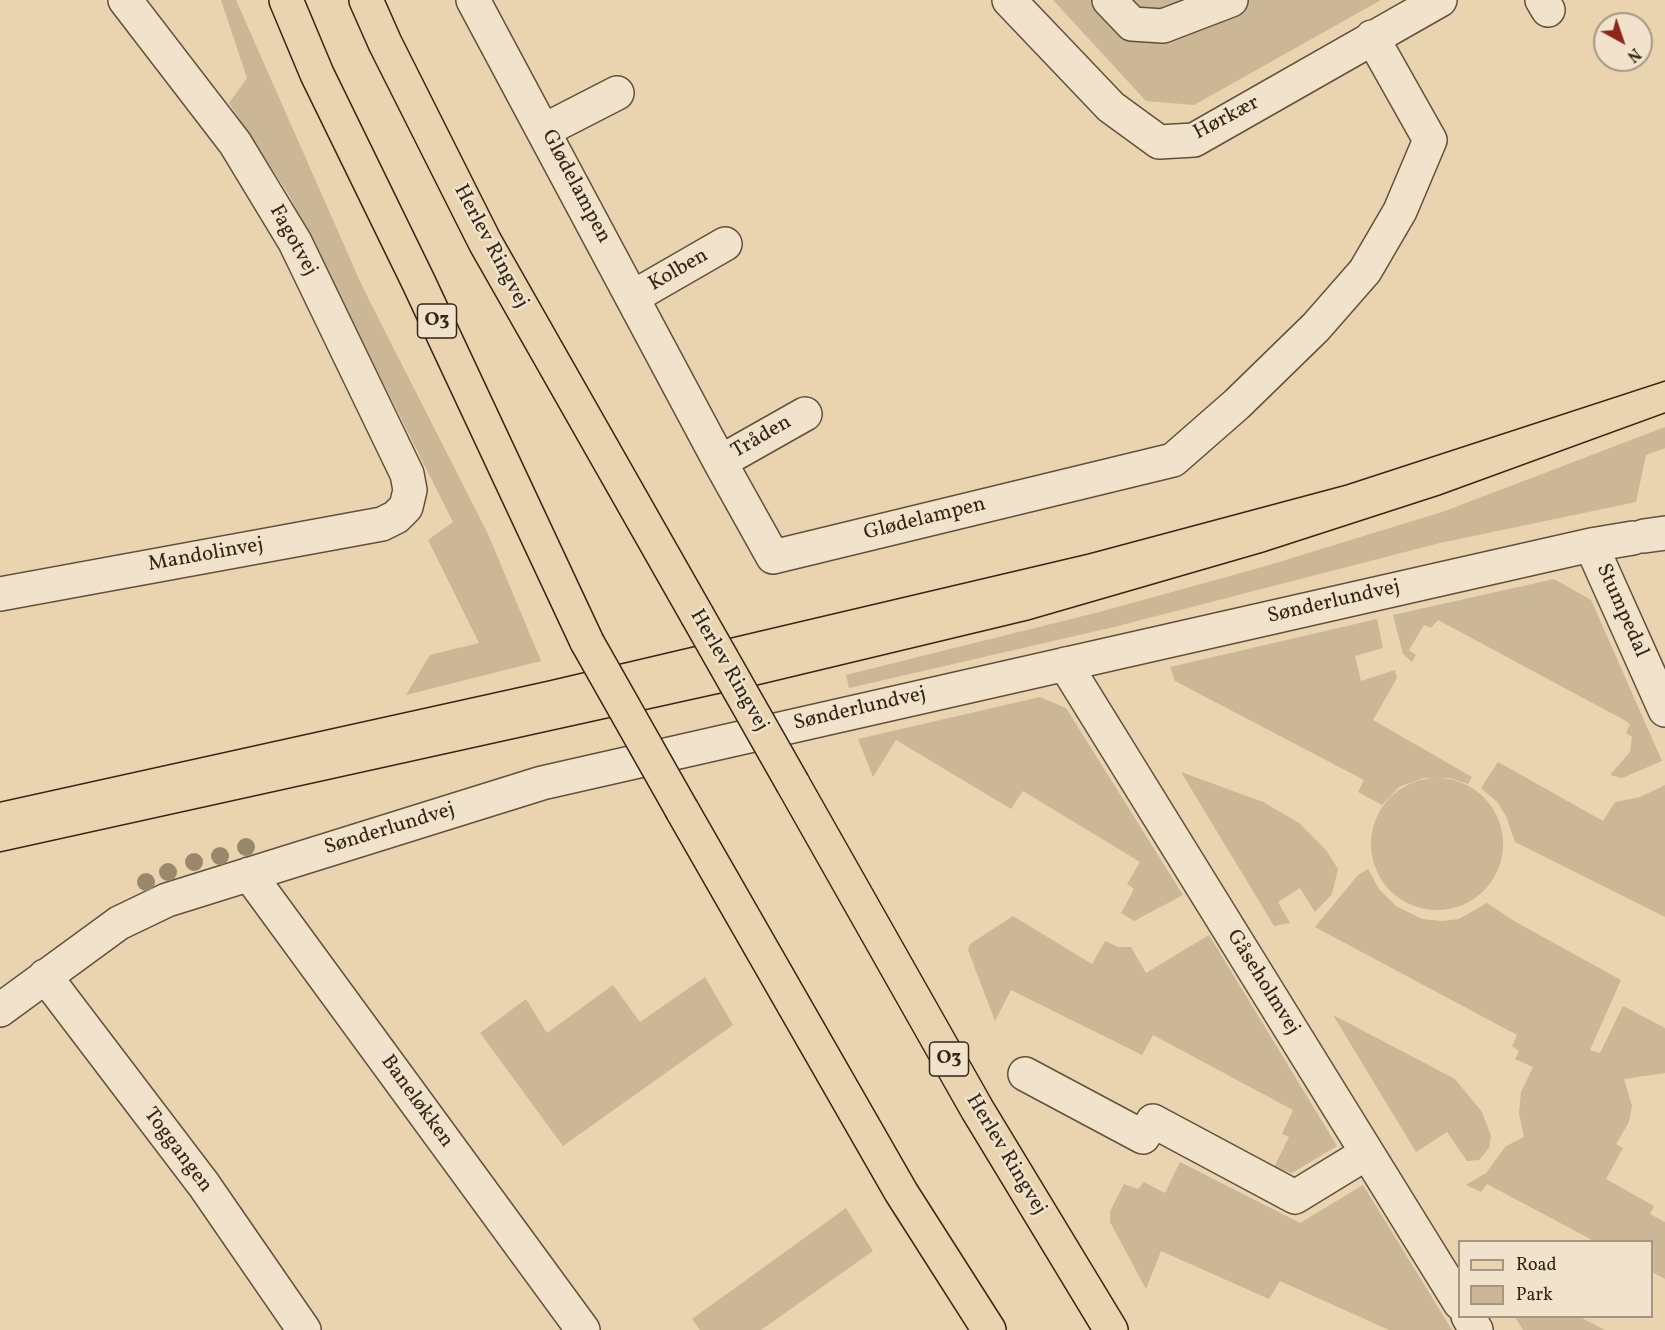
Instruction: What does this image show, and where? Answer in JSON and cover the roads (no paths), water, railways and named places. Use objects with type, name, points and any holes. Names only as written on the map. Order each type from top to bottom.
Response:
[{"type":"main road","name":"O3","points":[[286,0],[317,74],[418,281],[587,642],[901,1192],[989,1330]]},
{"type":"main road","name":"Herlev Ringvej","points":[[366,0],[385,44],[485,242],[977,1110],[1111,1330]]},
{"type":"street","name":"Fagotvej","points":[[126,0],[235,143],[295,242],[407,474],[410,490],[406,507]]},
{"type":"street","name":"Glødelampen","points":[[473,0],[773,557],[1173,460],[1237,404],[1316,327],[1365,271],[1400,211],[1430,140],[1372,37]]},
{"type":"street","name":"Hørkær","points":[[1009,0],[1111,107],[1159,142],[1194,140],[1440,0]]},
{"type":"street","points":[[1109,0],[1132,24],[1163,26],[1231,0]]},
{"type":"street","points":[[545,130],[617,93]]},
{"type":"street","name":"Kolben","points":[[633,297],[725,244]]},
{"type":"street","name":"Tråden","points":[[720,462],[805,414]]},
{"type":"street","name":"Mandolinvej","points":[[0,594],[382,524],[396,517],[406,507]]},
{"type":"street","name":"Sønderlundvej","points":[[0,1010],[119,923],[167,900],[542,783],[1591,545],[1647,536]]},
{"type":"street","name":"Stumpedal","points":[[1591,545],[1663,702]]},
{"type":"street","name":"Gåseholmvej","points":[[1065,664],[1458,1300]]},
{"type":"street","name":"Baneløkken","points":[[249,874],[583,1330]]},
{"type":"street","name":"Toggangen","points":[[45,976],[204,1185],[304,1330]]},
{"type":"street","points":[[1025,1074],[1143,1137],[1153,1121],[1295,1197],[1367,1153]]},
{"type":"tram line","points":[[0,802],[548,681],[1088,554],[1346,485],[1665,381]]},
{"type":"tram line","points":[[0,852],[762,684],[1029,620],[1264,552],[1440,495],[1665,413]]}]
